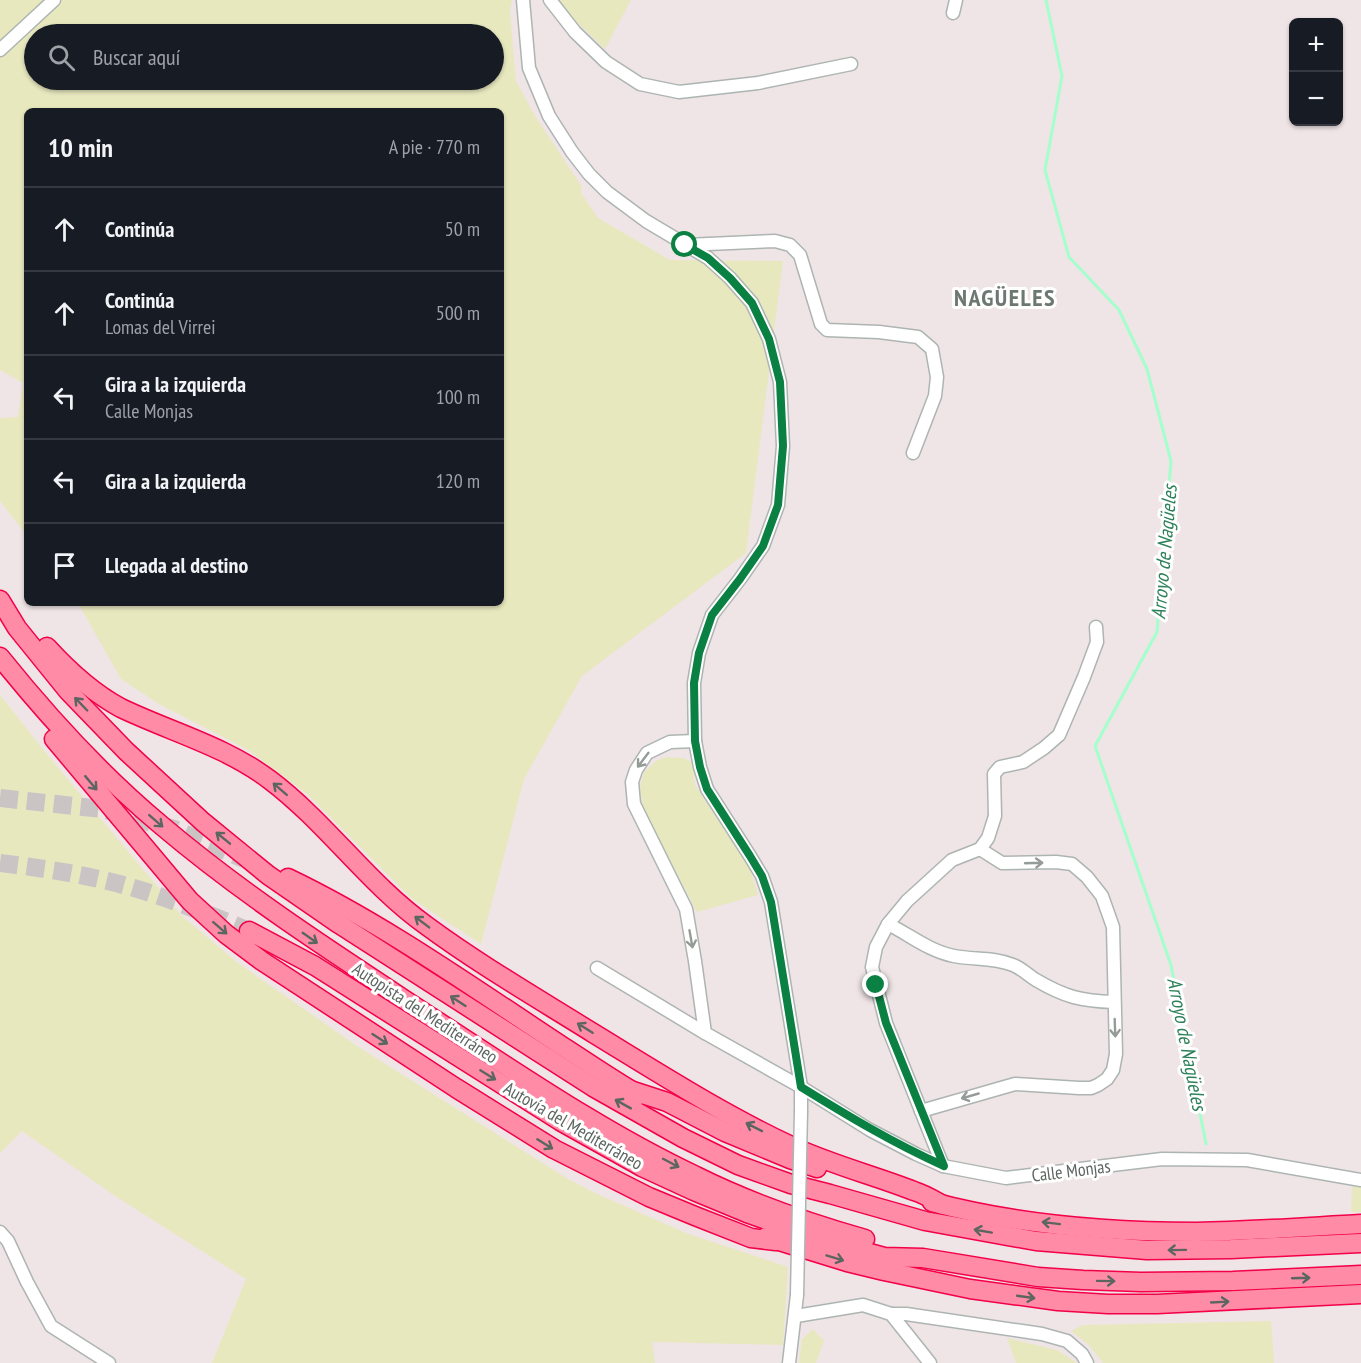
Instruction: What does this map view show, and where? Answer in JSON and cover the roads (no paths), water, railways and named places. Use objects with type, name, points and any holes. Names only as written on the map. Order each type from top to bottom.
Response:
[{"type":"highway","name":"Autopista del Mediterráneo","points":[[3,604],[17,628],[68,691],[126,751],[203,822],[339,924],[592,1087],[683,1138],[738,1165],[791,1184],[830,1194]]},
{"type":"highway","points":[[3,604],[90,687],[119,706],[224,752],[271,781],[313,817],[403,908],[502,977],[724,1111],[790,1145],[916,1191],[943,1205]]},
{"type":"highway","name":"Autopista del Mediterráneo","points":[[0,657],[30,695],[78,748],[160,825],[333,954],[552,1096],[621,1137],[697,1177],[830,1229],[923,1258]]},
{"type":"highway","points":[[0,673],[190,901],[226,934],[262,961],[554,1149],[648,1197],[751,1238],[777,1240]]},
{"type":"highway","points":[[272,874],[320,893],[364,919],[630,1090],[678,1118],[791,1172],[830,1194],[925,1221],[1036,1241],[1147,1250],[1361,1243]]},
{"type":"highway","name":"Autovía del Mediterráneo","points":[[249,931],[315,966],[560,1121],[642,1167],[747,1213],[829,1242],[884,1257],[923,1258]]},
{"type":"highway","points":[[630,1090],[667,1102],[724,1132],[790,1159],[943,1205],[1013,1218],[1082,1227],[1198,1232],[1361,1224]]},
{"type":"highway","points":[[560,1121],[583,1145],[650,1183],[729,1222],[777,1240],[884,1271],[970,1289],[1058,1301],[1108,1304],[1157,1304],[1361,1294]]},
{"type":"highway","points":[[923,1258],[1038,1277],[1083,1281],[1233,1281],[1361,1275]]},
{"type":"street","points":[[28,24],[54,0]]},
{"type":"street","points":[[523,0],[530,68],[549,116],[572,152],[589,174],[608,192],[646,221],[708,258],[730,278],[752,303],[769,339],[780,382],[783,446],[778,505],[763,546],[712,615],[699,653],[694,683],[695,741],[707,789],[762,876],[771,902],[801,1087],[797,1295],[789,1363]]},
{"type":"street","points":[[550,0],[575,32],[606,62],[640,84],[679,92],[758,83],[850,64]]},
{"type":"street","points":[[953,13],[956,0]]},
{"type":"street","points":[[0,50],[24,28]]},
{"type":"street","points":[[685,245],[775,241],[790,245],[800,255],[821,324],[827,330],[879,332],[918,337],[932,349],[937,377],[935,396],[913,453]]},
{"type":"street","points":[[944,1166],[886,1023],[872,967],[876,946],[888,924],[907,901],[952,860],[980,849],[988,838],[995,816],[994,774],[1000,767],[1023,762],[1059,735],[1097,642],[1096,627]]},
{"type":"street","points":[[695,741],[670,742],[646,753],[632,782],[634,804],[686,909],[705,1033]]},
{"type":"street","points":[[921,1111],[1015,1084],[1091,1088],[1107,1079],[1113,1071],[1116,1054],[1113,927],[1102,896],[1087,877],[1072,864],[1002,863],[980,849]]},
{"type":"street","points":[[888,924],[907,933],[924,946],[953,956],[997,960],[1015,966],[1049,988],[1072,998],[1093,1002],[1114,1002]]},
{"type":"street","name":"Calle Monjas","points":[[597,968],[870,1130],[944,1166],[1006,1178],[1162,1160],[1247,1160],[1361,1180]]},
{"type":"street","points":[[0,1232],[8,1241],[51,1326],[109,1363]]},
{"type":"street","points":[[796,1316],[863,1305],[891,1314],[906,1314],[1042,1334],[1067,1341],[1082,1354],[1087,1363]]},
{"type":"street","points":[[891,1314],[930,1363]]},
{"type":"waterway","name":"Arroyo de Nagüeles","points":[[1046,0],[1062,76],[1045,170],[1069,257],[1119,310],[1147,369],[1171,461],[1157,632],[1095,746],[1171,965],[1206,1144]]},
{"type":"tunnel","points":[[0,798],[102,809],[174,829],[244,859]]},
{"type":"tunnel","points":[[0,863],[62,872],[123,885],[171,900],[249,931]]},
{"type":"district","name":"NAGÜELES","points":[[1005,298]]}]
